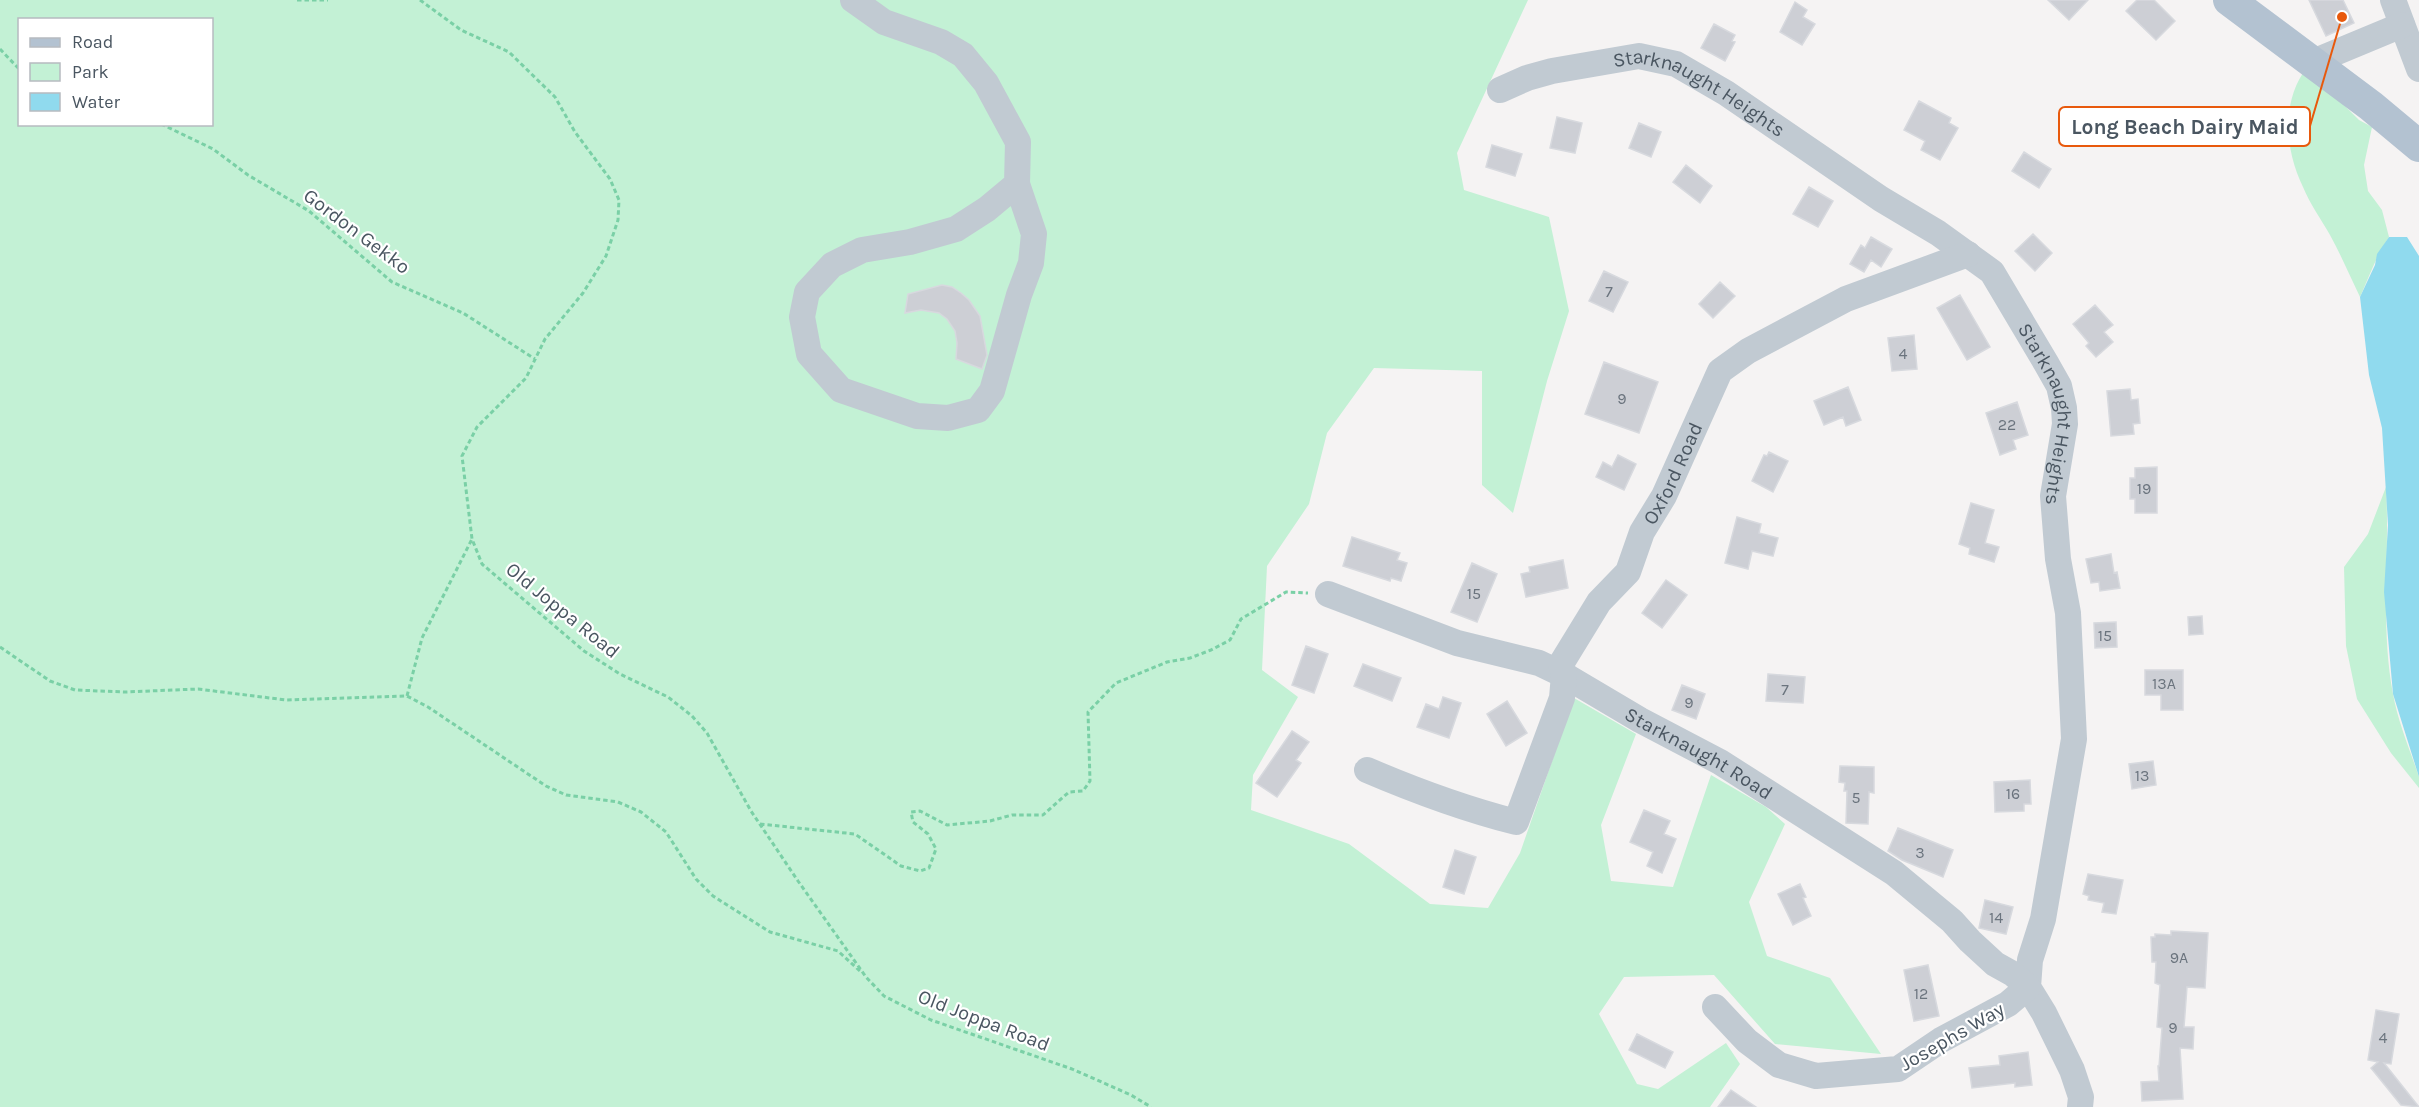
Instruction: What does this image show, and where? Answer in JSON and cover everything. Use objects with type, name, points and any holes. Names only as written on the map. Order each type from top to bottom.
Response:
[{"type":"main road","points":[[2229,0],[2371,105],[2419,146]]},
{"type":"street","points":[[853,0],[884,22],[941,42],[963,55],[986,83],[1018,142],[1017,184],[1034,234],[1031,263],[1019,295],[992,391],[978,410],[948,418],[918,416],[841,390],[809,354],[802,317],[807,292],[832,265],[862,250],[910,242],[956,229],[987,209],[1017,184]]},
{"type":"street","points":[[2393,0],[2419,69]]},
{"type":"street","points":[[2313,62],[2402,25]]},
{"type":"street","name":"Starknaught Heights","points":[[1500,90],[1527,78],[1552,71],[1639,56],[1676,64],[1726,93],[1881,199],[1938,233],[1992,272],[2059,386],[2066,424],[2053,496],[2058,559],[2068,613],[2074,739],[2043,919],[2030,960],[2028,987]]},
{"type":"street","name":"Oxford Road","points":[[1367,770],[1474,811],[1516,822],[1562,698],[1564,675],[1561,664],[1593,611],[1628,572],[1642,532],[1664,496],[1720,371],[1748,351],[1846,299],[1968,254]]},
{"type":"street","name":"Starknaught Road","points":[[1328,594],[1457,643],[1539,663],[1720,762],[1842,838],[1902,880],[1952,921],[1995,963],[2028,987]]},
{"type":"street","points":[[2028,987],[2044,1013],[2072,1070],[2081,1096],[2080,1107]]},
{"type":"street","name":"Josephs Way","points":[[1715,1007],[1747,1041],[1779,1065],[1816,1077],[1898,1069],[1941,1040],[2008,1004],[2028,987]]},
{"type":"path","points":[[297,0],[328,0]]},
{"type":"path","name":"Old Joppa Road","points":[[420,0],[461,30],[509,52],[555,97],[575,132],[610,179],[619,200],[618,220],[606,256],[583,293],[544,339],[526,378],[477,427],[462,456],[472,539],[482,564],[584,651],[620,674],[668,697],[692,716],[707,733],[759,824],[866,977],[884,996],[931,1020],[1072,1069],[1131,1095],[1151,1107]]},
{"type":"path","points":[[0,49],[18,68]]},
{"type":"path","name":"Gordon Gekko","points":[[166,126],[213,149],[248,175],[309,211],[392,282],[463,313],[535,359]]},
{"type":"path","points":[[406,696],[422,638],[472,539]]},
{"type":"path","points":[[759,824],[855,834],[901,866],[920,871],[929,868],[936,849],[928,834],[913,822],[911,812],[920,812],[947,825],[990,822],[1012,815],[1043,815],[1069,792],[1083,791],[1090,781],[1088,712],[1116,683],[1167,662],[1201,654],[1230,640],[1241,619],[1286,592],[1328,594]]},
{"type":"path","points":[[0,646],[50,681],[75,690],[125,692],[198,689],[286,700],[406,696],[428,707],[546,786],[566,795],[618,802],[641,812],[666,832],[696,879],[714,896],[770,932],[838,951],[866,977]]},
{"type":"green space","points":[[0,0],[1528,0],[1457,153],[1464,190],[1549,217],[1569,311],[1547,381],[1513,513],[1482,485],[1482,371],[1374,368],[1327,433],[1309,504],[1267,566],[1262,670],[1298,697],[1253,775],[1251,810],[1349,844],[1430,904],[1488,908],[1520,853],[1574,698],[1636,734],[1601,825],[1611,881],[1673,887],[1711,775],[1766,807],[1785,824],[1749,902],[1767,956],[1830,978],[1881,1054],[1775,1044],[1714,975],[1624,977],[1599,1014],[1637,1084],[1658,1089],[1726,1043],[1740,1064],[1710,1107],[0,1107]]},
{"type":"green space","points":[[2303,73],[2343,104],[2359,120],[2372,127],[2364,165],[2368,191],[2382,210],[2389,237],[2376,259],[2360,297],[2334,243],[2306,193],[2293,159],[2288,130],[2289,115],[2291,100]]},
{"type":"green space","points":[[2386,487],[2386,616],[2389,668],[2395,704],[2419,777],[2419,788],[2391,753],[2357,699],[2346,646],[2344,567],[2368,534]]},
{"type":"water","points":[[2389,237],[2407,237],[2419,256],[2419,777],[2393,694],[2384,592],[2388,525],[2382,428],[2369,375],[2360,297],[2375,265],[2377,254]]},
{"type":"building","points":[[2048,0],[2088,0],[2069,20]]},
{"type":"building","points":[[2137,0],[2154,0],[2175,21],[2156,40],[2126,11]]},
{"type":"building","points":[[2309,0],[2343,0],[2354,23],[2326,36]]},
{"type":"building","points":[[1795,2],[1807,10],[1803,17],[1815,24],[1802,45],[1780,32]]},
{"type":"building","points":[[1714,24],[1735,35],[1732,41],[1735,42],[1725,61],[1701,48]]},
{"type":"building","points":[[1919,101],[1951,118],[1949,123],[1958,128],[1940,160],[1921,150],[1925,141],[1904,130]]},
{"type":"building","points":[[1557,117],[1582,123],[1575,153],[1550,148]]},
{"type":"building","points":[[1639,123],[1661,132],[1651,157],[1629,148]]},
{"type":"building","points":[[1492,145],[1522,154],[1515,176],[1486,167]]},
{"type":"building","points":[[2024,152],[2051,169],[2039,188],[2012,171]]},
{"type":"building","points":[[1686,165],[1712,186],[1700,203],[1673,182]]},
{"type":"building","points":[[1809,187],[1833,201],[1818,227],[1793,214]]},
{"type":"building","points":[[2033,234],[2052,253],[2035,271],[2015,251]]},
{"type":"building","points":[[1871,237],[1892,249],[1881,267],[1871,260],[1864,272],[1850,264],[1861,245],[1865,248]]},
{"type":"building","points":[[1604,271],[1628,282],[1613,312],[1589,301]]},
{"type":"building","points":[[1720,282],[1735,296],[1713,318],[1699,304]]},
{"type":"building","points":[[942,285],[952,287],[961,293],[980,316],[987,355],[982,369],[956,359],[955,331],[947,319],[939,313],[921,310],[905,313],[908,294]]},
{"type":"building","points":[[1960,295],[1990,347],[1967,360],[1937,308]]},
{"type":"building","points":[[2095,305],[2113,325],[2104,332],[2113,342],[2096,357],[2086,346],[2089,343],[2073,324]]},
{"type":"building","points":[[1914,335],[1917,369],[1892,371],[1888,338]]},
{"type":"building","points":[[1604,362],[1658,382],[1639,433],[1585,414]]},
{"type":"building","points":[[1848,387],[1861,420],[1846,426],[1843,417],[1824,425],[1814,401]]},
{"type":"building","points":[[2130,389],[2131,400],[2138,399],[2140,423],[2133,424],[2134,434],[2111,436],[2107,391]]},
{"type":"building","points":[[2017,402],[2028,435],[2013,440],[2016,449],[2000,455],[1986,413]]},
{"type":"building","points":[[1769,452],[1788,461],[1773,492],[1752,481],[1764,455],[1767,456]]},
{"type":"building","points":[[1618,455],[1636,464],[1624,490],[1596,477],[1603,462],[1612,467]]},
{"type":"building","points":[[2157,467],[2157,513],[2135,513],[2135,499],[2130,499],[2130,478],[2135,478],[2135,468]]},
{"type":"building","points":[[1971,503],[1994,510],[1985,543],[1999,547],[1994,562],[1969,554],[1970,548],[1959,544]]},
{"type":"building","points":[[1737,517],[1761,524],[1759,533],[1778,538],[1773,556],[1752,551],[1748,569],[1725,563]]},
{"type":"building","points":[[1352,537],[1400,553],[1397,560],[1407,563],[1401,581],[1391,578],[1390,581],[1343,566]]},
{"type":"building","points":[[2111,554],[2114,573],[2117,572],[2120,588],[2100,591],[2099,582],[2091,583],[2086,559]]},
{"type":"building","points":[[1563,560],[1568,588],[1526,597],[1521,574],[1530,572],[1529,567]]},
{"type":"building","points":[[1472,563],[1497,574],[1477,622],[1451,612]]},
{"type":"building","points":[[1666,580],[1687,595],[1662,628],[1642,613]]},
{"type":"building","points":[[2202,616],[2203,634],[2189,635],[2188,617]]},
{"type":"building","points":[[2116,622],[2117,647],[2095,648],[2094,623]]},
{"type":"building","points":[[1306,646],[1328,654],[1314,693],[1292,685]]},
{"type":"building","points":[[1363,664],[1401,678],[1392,701],[1354,686]]},
{"type":"building","points":[[2145,670],[2183,670],[2183,710],[2161,710],[2161,695],[2145,695]]},
{"type":"building","points":[[1768,674],[1805,677],[1803,703],[1766,701]]},
{"type":"building","points":[[1682,685],[1705,694],[1696,719],[1672,710]]},
{"type":"building","points":[[1443,697],[1461,703],[1449,738],[1417,727],[1426,704],[1439,709]]},
{"type":"building","points":[[1507,701],[1527,733],[1506,746],[1487,714]]},
{"type":"building","points":[[1292,731],[1309,742],[1296,760],[1301,763],[1277,797],[1256,783]]},
{"type":"building","points":[[2153,761],[2156,785],[2132,789],[2129,764]]},
{"type":"building","points":[[1840,766],[1874,767],[1874,793],[1869,792],[1868,824],[1846,823],[1847,791],[1844,791],[1845,783],[1839,782]]},
{"type":"building","points":[[2030,780],[2031,804],[2024,804],[2024,811],[1995,812],[1994,782]]},
{"type":"building","points":[[1644,810],[1670,821],[1664,834],[1676,839],[1662,873],[1647,866],[1653,852],[1630,842]]},
{"type":"building","points":[[1898,828],[1953,850],[1943,877],[1902,860],[1888,851]]},
{"type":"building","points":[[1455,850],[1476,857],[1464,894],[1443,887]]},
{"type":"building","points":[[2088,874],[2123,880],[2116,914],[2102,912],[2104,903],[2088,900],[2089,896],[2083,894]]},
{"type":"building","points":[[1800,884],[1811,916],[1793,925],[1778,894]]},
{"type":"building","points":[[1985,900],[2013,907],[2006,934],[1979,928]]},
{"type":"building","points":[[2171,931],[2208,933],[2205,988],[2187,987],[2184,1027],[2194,1027],[2193,1049],[2180,1048],[2183,1099],[2142,1101],[2141,1082],[2159,1081],[2158,1066],[2162,1028],[2157,1027],[2160,985],[2155,983],[2156,962],[2152,962],[2151,937],[2155,937],[2155,934],[2171,935]]},
{"type":"building","points":[[1928,965],[1939,1016],[1914,1021],[1904,970]]},
{"type":"building","points":[[2376,1010],[2399,1014],[2391,1064],[2384,1063],[2419,1107],[2401,1105],[2371,1068],[2378,1062],[2368,1060]]},
{"type":"building","points":[[1637,1034],[1673,1052],[1665,1068],[1629,1050]]},
{"type":"building","points":[[2028,1052],[2032,1085],[2015,1087],[2015,1083],[1972,1088],[1969,1068],[2000,1065],[1999,1056]]},
{"type":"building","points":[[1731,1090],[1756,1107],[1718,1107]]},
{"type":"place","name":"Long Beach Dairy Maid","points":[[2342,17]]}]
